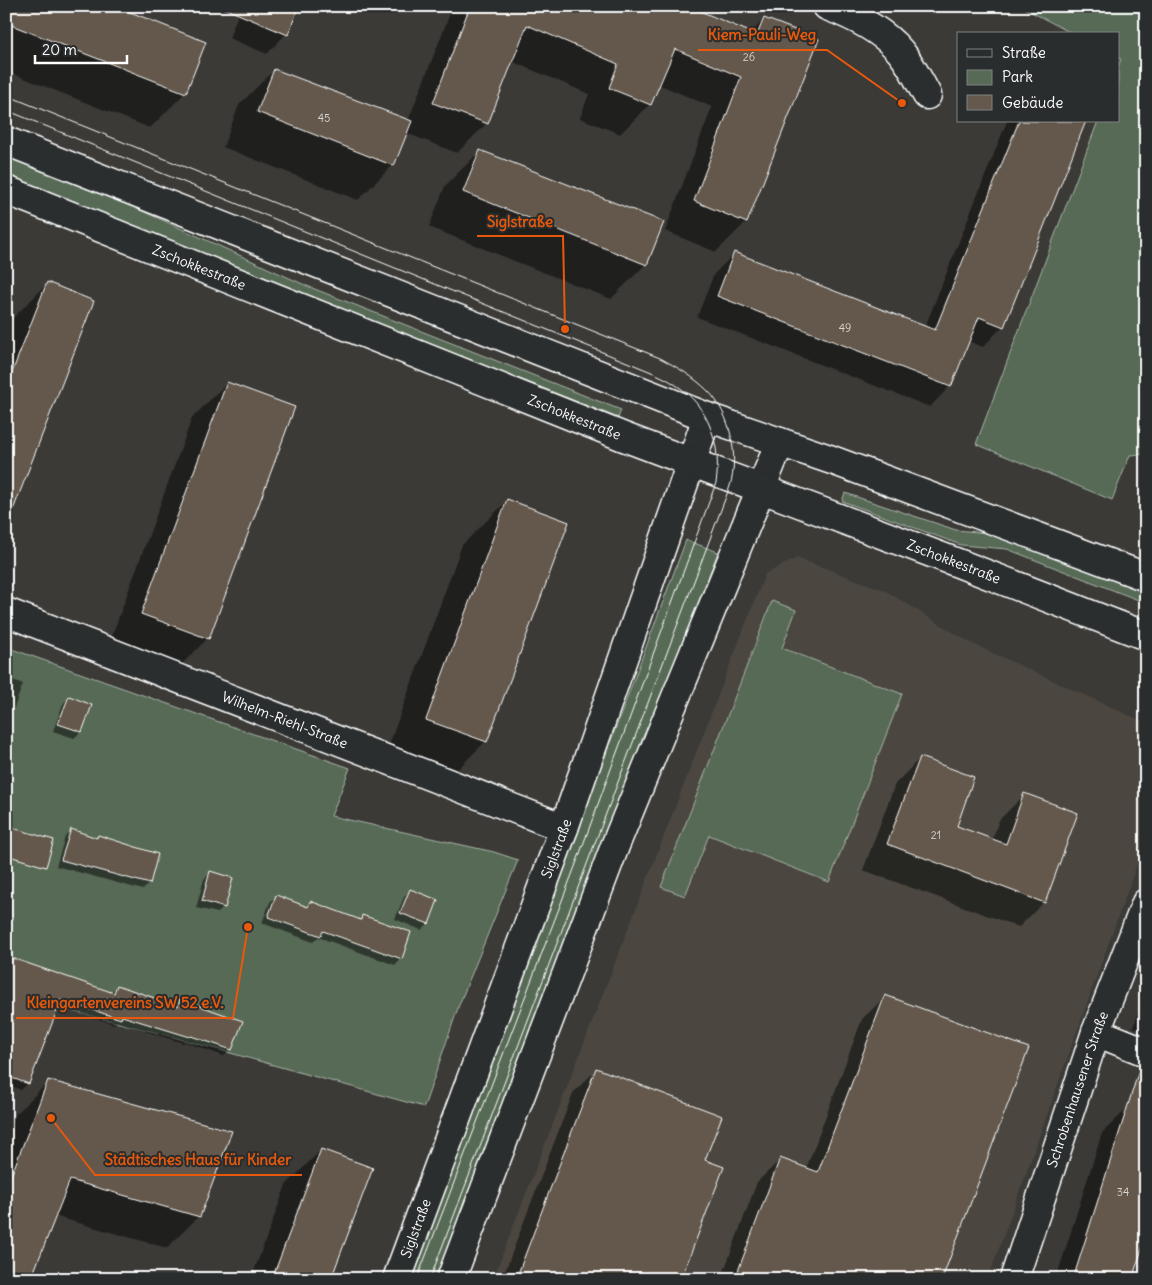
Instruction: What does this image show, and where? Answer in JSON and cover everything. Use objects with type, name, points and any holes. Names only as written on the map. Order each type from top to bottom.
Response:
[{"type":"street","points":[[827,6],[849,15],[883,35],[901,52],[928,95]]},
{"type":"street","points":[[6,141],[707,417],[780,442],[1146,577]]},
{"type":"street","name":"Zschokkestraße","points":[[6,190],[691,463],[958,562],[1146,636]]},
{"type":"street","name":"Siglstraße","points":[[397,1279],[564,828],[707,417]]},
{"type":"street","points":[[451,1279],[615,846],[780,442]]},
{"type":"street","name":"Wilhelm-Riehl-Straße","points":[[6,612],[564,828]]},
{"type":"street","name":"Schrobenhausener Straße","points":[[1014,1279],[1096,1032],[1146,903]]},
{"type":"street","points":[[1096,1032],[1146,1052]]},
{"type":"shaded area","points":[[797,558],[884,590],[971,643],[1146,723],[1146,839],[988,1279],[493,1279],[765,574]]},
{"type":"green space","points":[[1020,6],[1146,6],[1146,454],[1130,455],[1112,500],[976,444],[1098,122],[1120,122],[1120,32],[1069,32]]},
{"type":"green space","points":[[6,156],[138,209],[307,286],[621,410],[618,418],[6,176]]},
{"type":"green space","points":[[845,493],[956,530],[1008,535],[1146,590],[1146,603],[1007,549],[961,545],[842,501]]},
{"type":"green space","points":[[686,540],[718,552],[436,1279],[410,1279]]},
{"type":"green space","points":[[772,601],[796,610],[782,648],[902,694],[829,882],[709,835],[685,896],[661,887]]},
{"type":"green space","points":[[6,647],[350,768],[331,816],[494,852],[518,860],[459,1005],[424,1107],[162,1034],[6,994]]},
{"type":"building","points":[[6,6],[115,6],[206,42],[186,93],[6,23]]},
{"type":"building","points":[[219,6],[299,6],[288,35]]},
{"type":"building","points":[[470,6],[688,6],[757,35],[764,18],[819,39],[747,223],[694,201],[741,77],[675,49],[651,105],[609,88],[618,64],[527,25],[488,124],[433,103]]},
{"type":"building","points":[[274,69],[412,121],[394,166],[257,112]]},
{"type":"building","points":[[1019,122],[1086,122],[1004,327],[979,317],[951,387],[717,296],[734,252],[935,330]]},
{"type":"building","points":[[480,150],[664,222],[647,265],[463,192]]},
{"type":"building","points":[[47,282],[94,301],[8,523],[6,522],[6,388]]},
{"type":"building","points":[[227,382],[295,407],[209,639],[141,614]]},
{"type":"building","points":[[507,499],[569,522],[487,742],[426,720]]},
{"type":"building","points":[[69,696],[92,705],[82,732],[58,724]]},
{"type":"building","points":[[920,757],[974,777],[957,826],[1006,844],[1024,793],[1078,813],[1045,903],[887,844]]},
{"type":"building","points":[[6,826],[54,840],[46,867],[6,855]]},
{"type":"building","points":[[71,829],[97,838],[98,835],[158,854],[150,884],[61,860]]},
{"type":"building","points":[[210,871],[233,878],[225,908],[202,901]]},
{"type":"building","points":[[410,889],[438,900],[429,924],[400,913]]},
{"type":"building","points":[[276,895],[308,907],[310,901],[361,920],[362,915],[411,932],[402,959],[323,931],[321,936],[268,917]]},
{"type":"building","points":[[12,958],[114,993],[117,985],[178,1006],[180,999],[243,1021],[232,1050],[191,1036],[122,1016],[121,1019],[61,1000],[29,1084],[6,1076],[6,972]]},
{"type":"building","points":[[885,995],[1029,1048],[942,1279],[735,1279],[780,1158],[818,1172]]},
{"type":"building","points":[[1140,1067],[1146,1068],[1146,1237],[1132,1279],[1073,1279]]},
{"type":"building","points":[[596,1068],[722,1116],[705,1160],[724,1167],[681,1279],[516,1279]]},
{"type":"building","points":[[48,1080],[232,1131],[200,1217],[70,1180],[31,1279],[6,1279],[6,1189]]},
{"type":"building","points":[[321,1149],[373,1168],[331,1279],[272,1279]]},
{"type":"tram line","points":[[6,95],[660,358],[697,381],[708,391],[716,400],[727,423],[731,436],[734,462],[730,486],[430,1279]]},
{"type":"tram line","points":[[6,110],[659,376],[673,383],[687,394],[705,415],[711,428],[717,455],[716,483],[576,864],[417,1279]]},
{"type":"place","name":"Kiem-Pauli-Weg","points":[[902,103]]},
{"type":"place","name":"Siglstraße","points":[[565,329]]},
{"type":"place","name":"Kleingartenvereins SW 52 e.V.","points":[[248,927]]},
{"type":"place","name":"Städtisches Haus für Kinder","points":[[51,1118]]}]
